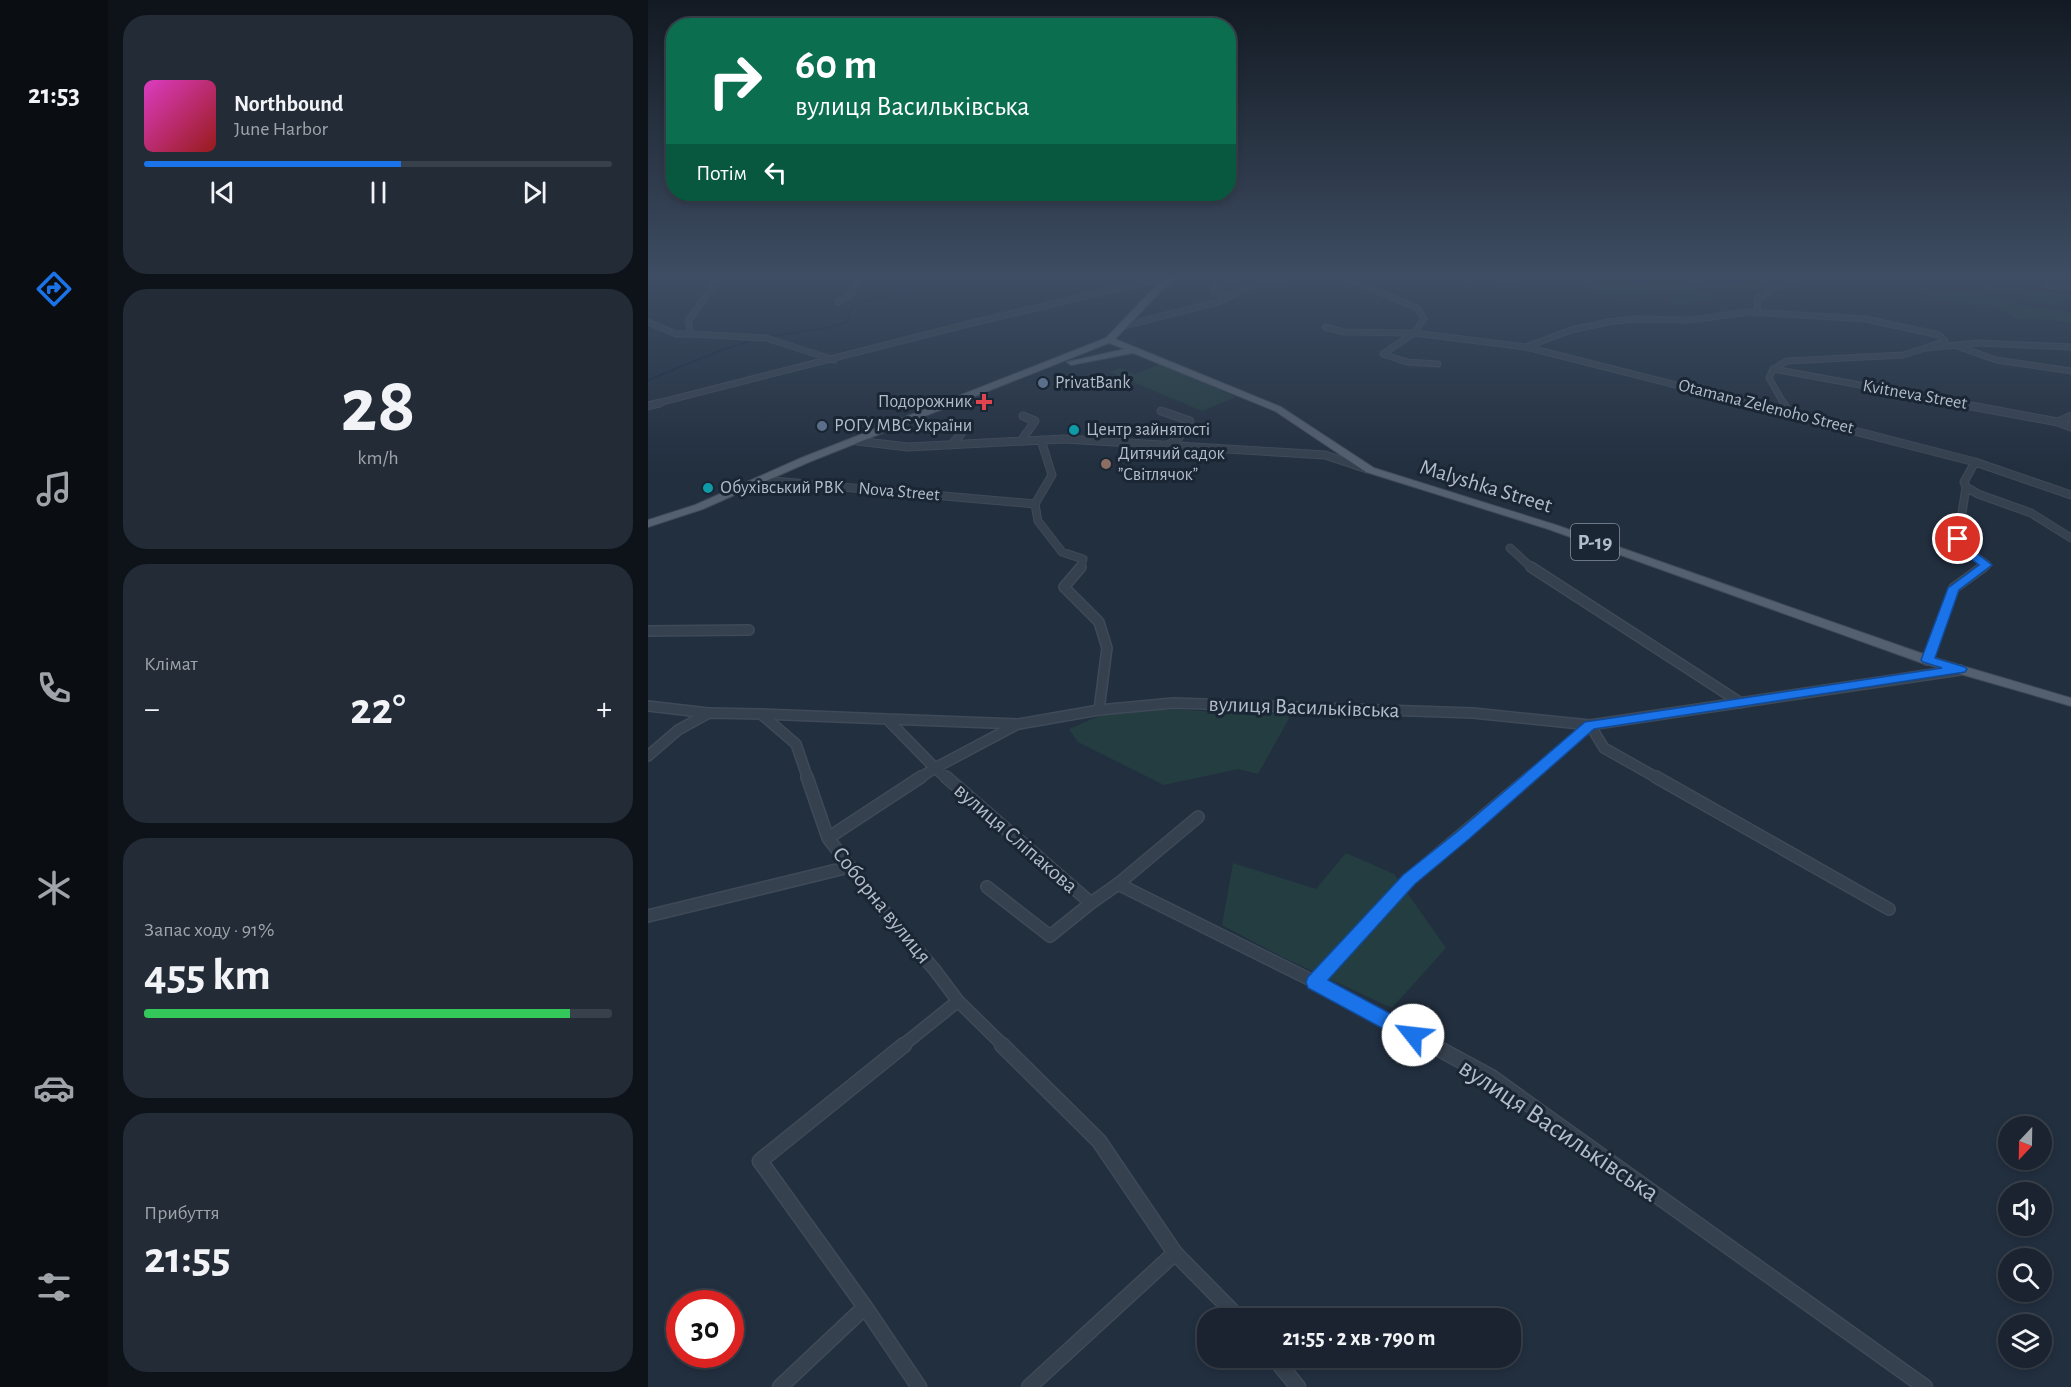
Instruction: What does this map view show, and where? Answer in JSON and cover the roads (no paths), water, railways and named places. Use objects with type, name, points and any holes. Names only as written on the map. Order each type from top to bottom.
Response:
[{"type":"main road","name":"Malyshka Street","points":[[1109,340],[1278,409],[1370,470],[1552,526],[1927,660],[2071,702]]},
{"type":"main road","points":[[648,524],[708,503],[1109,340]]},
{"type":"main road","points":[[1052,363],[1075,362],[1134,350]]},
{"type":"street","points":[[773,340],[834,360]]},
{"type":"street","points":[[648,406],[909,340]]},
{"type":"street","points":[[1404,340],[1383,354],[1407,362],[1438,364]]},
{"type":"street","name":"Otamana Zelenoho Street","points":[[1468,340],[1526,347],[1789,413],[1975,462],[2071,495]]},
{"type":"street","points":[[1526,347],[1545,340]]},
{"type":"street","points":[[1789,413],[1769,378],[1773,369],[1786,361],[1903,355],[1945,341],[1944,340]]},
{"type":"street","points":[[1925,348],[2002,342],[2071,346]]},
{"type":"street","points":[[1956,345],[1996,360],[2071,371]]},
{"type":"street","name":"Kvitneva Street","points":[[1773,369],[2058,422],[2071,427]]},
{"type":"street","points":[[1161,411],[1190,421],[1177,440],[1168,445]]},
{"type":"street","points":[[1022,441],[1035,421],[1023,416]]},
{"type":"street","points":[[2058,422],[2071,417]]},
{"type":"street","points":[[951,445],[961,434],[955,424]]},
{"type":"street","points":[[857,441],[908,447],[1041,440],[1168,445],[1325,455],[1370,470]]},
{"type":"street","points":[[1041,440],[1052,476],[1035,504],[1038,521],[1062,552],[1083,559],[1080,570],[1064,587],[1099,622],[1107,648],[1099,710]]},
{"type":"street","points":[[1927,660],[1954,588],[1987,565],[1962,547],[1958,539],[1966,487],[1964,482],[1975,462]]},
{"type":"street","name":"Nova Street","points":[[762,480],[1035,504]]},
{"type":"street","points":[[1966,487],[1977,494],[2031,513],[2071,538]]},
{"type":"street","points":[[1510,548],[1524,563],[1741,703]]},
{"type":"street","points":[[648,631],[748,630]]},
{"type":"street","name":"вулиця Васильківська","points":[[1018,724],[1099,710],[1173,702],[1473,713],[1590,725],[1960,669]]},
{"type":"street","points":[[648,706],[709,713],[1018,724]]},
{"type":"street","points":[[648,756],[678,730],[709,713]]},
{"type":"street","points":[[760,714],[796,744],[828,838]]},
{"type":"street","points":[[887,719],[935,768]]},
{"type":"street","name":"вулиця Сліпакова","points":[[1018,724],[935,768],[1091,903],[1118,884],[1198,818]]},
{"type":"street","points":[[1315,982],[1409,879],[1464,835],[1590,725],[1604,748],[1889,909]]},
{"type":"street","name":"Соборна вулиця","points":[[935,768],[828,838],[894,924],[934,969],[958,1001],[1099,1141],[1175,1252],[1229,1308]]},
{"type":"street","points":[[648,916],[849,867]]},
{"type":"street","name":"вулиця Васильківська","points":[[1118,884],[1315,982],[1491,1077],[1925,1387]]},
{"type":"street","points":[[987,887],[1050,936],[1091,903]]},
{"type":"street","points":[[919,1387],[865,1307],[760,1161],[958,1001]]},
{"type":"street","points":[[1029,1387],[1175,1252]]},
{"type":"street","points":[[780,1387],[865,1307]]},
{"type":"street","points":[[1282,1368],[1298,1387]]},
{"type":"waterway","points":[[648,380],[722,350],[756,340]]},
{"type":"place","name":"PrivatBank","points":[[1043,383]]},
{"type":"place","name":"Подорожник","points":[[984,402]]},
{"type":"place","name":"РОГУ МВС України","points":[[822,426]]},
{"type":"place","name":"Центр зайнятості","points":[[1074,430]]},
{"type":"place","name":"Дитячий садок ”Світлячок”","points":[[1106,464]]},
{"type":"place","name":"Обухівський РВК","points":[[708,488]]}]
